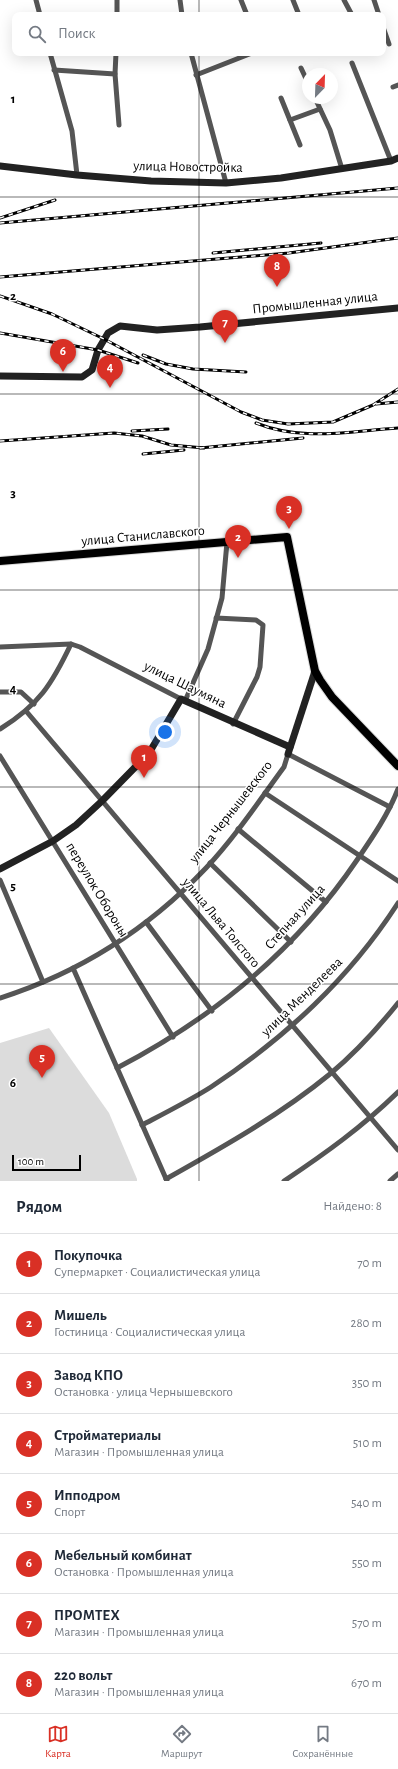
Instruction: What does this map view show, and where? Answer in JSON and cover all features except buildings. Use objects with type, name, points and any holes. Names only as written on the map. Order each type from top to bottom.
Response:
[{"type":"main road","name":"улица Новостройка","points":[[0,166],[77,175],[226,183],[281,178],[395,160]]},
{"type":"main road","name":"Промышленная улица","points":[[0,376],[82,377],[92,370],[98,350],[108,333],[120,326],[157,330],[193,328],[398,308]]},
{"type":"main road","name":"улица Станиславского","points":[[0,561],[287,537],[315,671]]},
{"type":"main road","name":"улица Чернышевского","points":[[289,751],[315,671]]},
{"type":"main road","points":[[315,671],[332,697],[398,766]]},
{"type":"main road","points":[[0,869],[53,841],[76,825],[102,801],[149,753],[183,700]]},
{"type":"main road","name":"улица Шаумяна","points":[[183,700],[289,751]]},
{"type":"street","points":[[36,0],[39,12]]},
{"type":"street","points":[[117,0],[117,12]]},
{"type":"street","points":[[180,0],[182,12]]},
{"type":"street","points":[[241,0],[247,12]]},
{"type":"street","points":[[293,0],[298,12]]},
{"type":"street","points":[[344,0],[350,12]]},
{"type":"street","points":[[374,0],[378,12]]},
{"type":"street","points":[[386,36],[389,44]]},
{"type":"street","points":[[51,56],[72,131],[77,175]]},
{"type":"street","points":[[116,56],[115,74],[119,125]]},
{"type":"street","points":[[192,56],[226,183]]},
{"type":"street","points":[[196,75],[244,56]]},
{"type":"street","points":[[352,63],[395,160]]},
{"type":"street","points":[[54,70],[115,74]]},
{"type":"street","points":[[281,98],[300,145]]},
{"type":"street","points":[[318,104],[330,130],[342,169]]},
{"type":"street","points":[[290,120],[320,109]]},
{"type":"street","points":[[183,700],[208,649],[222,598],[227,542]]},
{"type":"street","points":[[216,618],[256,620],[263,625],[260,667],[257,677],[234,724]]},
{"type":"street","points":[[0,648],[71,644]]},
{"type":"street","points":[[0,729],[26,711],[48,688],[71,644]]},
{"type":"street","name":"улица Шаумяна","points":[[71,644],[80,647],[183,700]]},
{"type":"street","points":[[0,692],[21,692],[34,704]]},
{"type":"street","name":"улица Льва Толстого","points":[[26,711],[398,1150]]},
{"type":"street","name":"улица Шаумяна","points":[[289,751],[390,807]]},
{"type":"street","name":"улица Чернышевского","points":[[0,998],[43,982],[73,968],[115,944],[146,922],[180,893],[210,862],[238,829],[284,767],[289,751]]},
{"type":"street","name":"переулок Обороны","points":[[0,756],[173,1037]]},
{"type":"street","name":"Степная улица","points":[[117,1068],[173,1037],[212,1011],[253,978],[291,942],[326,902],[360,856],[390,807],[398,790]]},
{"type":"street","points":[[265,793],[398,881]]},
{"type":"street","points":[[238,829],[326,902]]},
{"type":"street","points":[[210,862],[291,942]]},
{"type":"street","points":[[0,880],[43,982]]},
{"type":"street","name":"улица Менделеева","points":[[142,1125],[210,1088],[261,1052],[293,1026],[351,967],[398,903]]},
{"type":"street","points":[[146,922],[212,1011]]},
{"type":"street","points":[[73,968],[166,1180],[244,1135],[332,1072],[398,1003]]},
{"type":"street","points":[[284,1181],[337,1145],[371,1118],[398,1092]]},
{"type":"street","points":[[390,1181],[398,1174]]},
{"type":"shaded area","points":[[49,1028],[109,1113],[137,1181],[0,1181],[0,1043]]},
{"type":"railway","points":[[0,223],[398,188]]},
{"type":"railway","points":[[0,218],[55,200]]},
{"type":"railway","points":[[0,277],[289,253],[398,238]]},
{"type":"railway","points":[[213,253],[321,243]]},
{"type":"railway","points":[[0,296],[52,314],[104,339],[241,412],[262,420],[288,424],[333,422],[373,405],[398,389]]},
{"type":"railway","points":[[0,333],[98,350],[138,363]]},
{"type":"railway","points":[[143,355],[166,364],[193,369],[246,372]]},
{"type":"railway","points":[[376,404],[398,402]]},
{"type":"railway","points":[[256,423],[274,429],[309,434],[344,433],[398,428]]},
{"type":"railway","points":[[132,431],[168,429]]},
{"type":"railway","points":[[0,441],[114,433],[142,436],[171,445],[204,448]]},
{"type":"railway","points":[[200,448],[303,438]]},
{"type":"railway","points":[[143,454],[184,450]]},
{"type":"place","name":"220 вольт","points":[[277,287]]},
{"type":"place","name":"ПРОМТЕХ","points":[[225,343]]},
{"type":"place","name":"Мебельный комбинат","points":[[63,372]]},
{"type":"place","name":"Стройматериалы","points":[[110,388]]},
{"type":"place","name":"Завод КПО","points":[[289,529]]},
{"type":"place","name":"Мишель","points":[[238,558]]},
{"type":"place","name":"Покупочка","points":[[144,778]]},
{"type":"place","name":"Ипподром","points":[[42,1078]]}]
